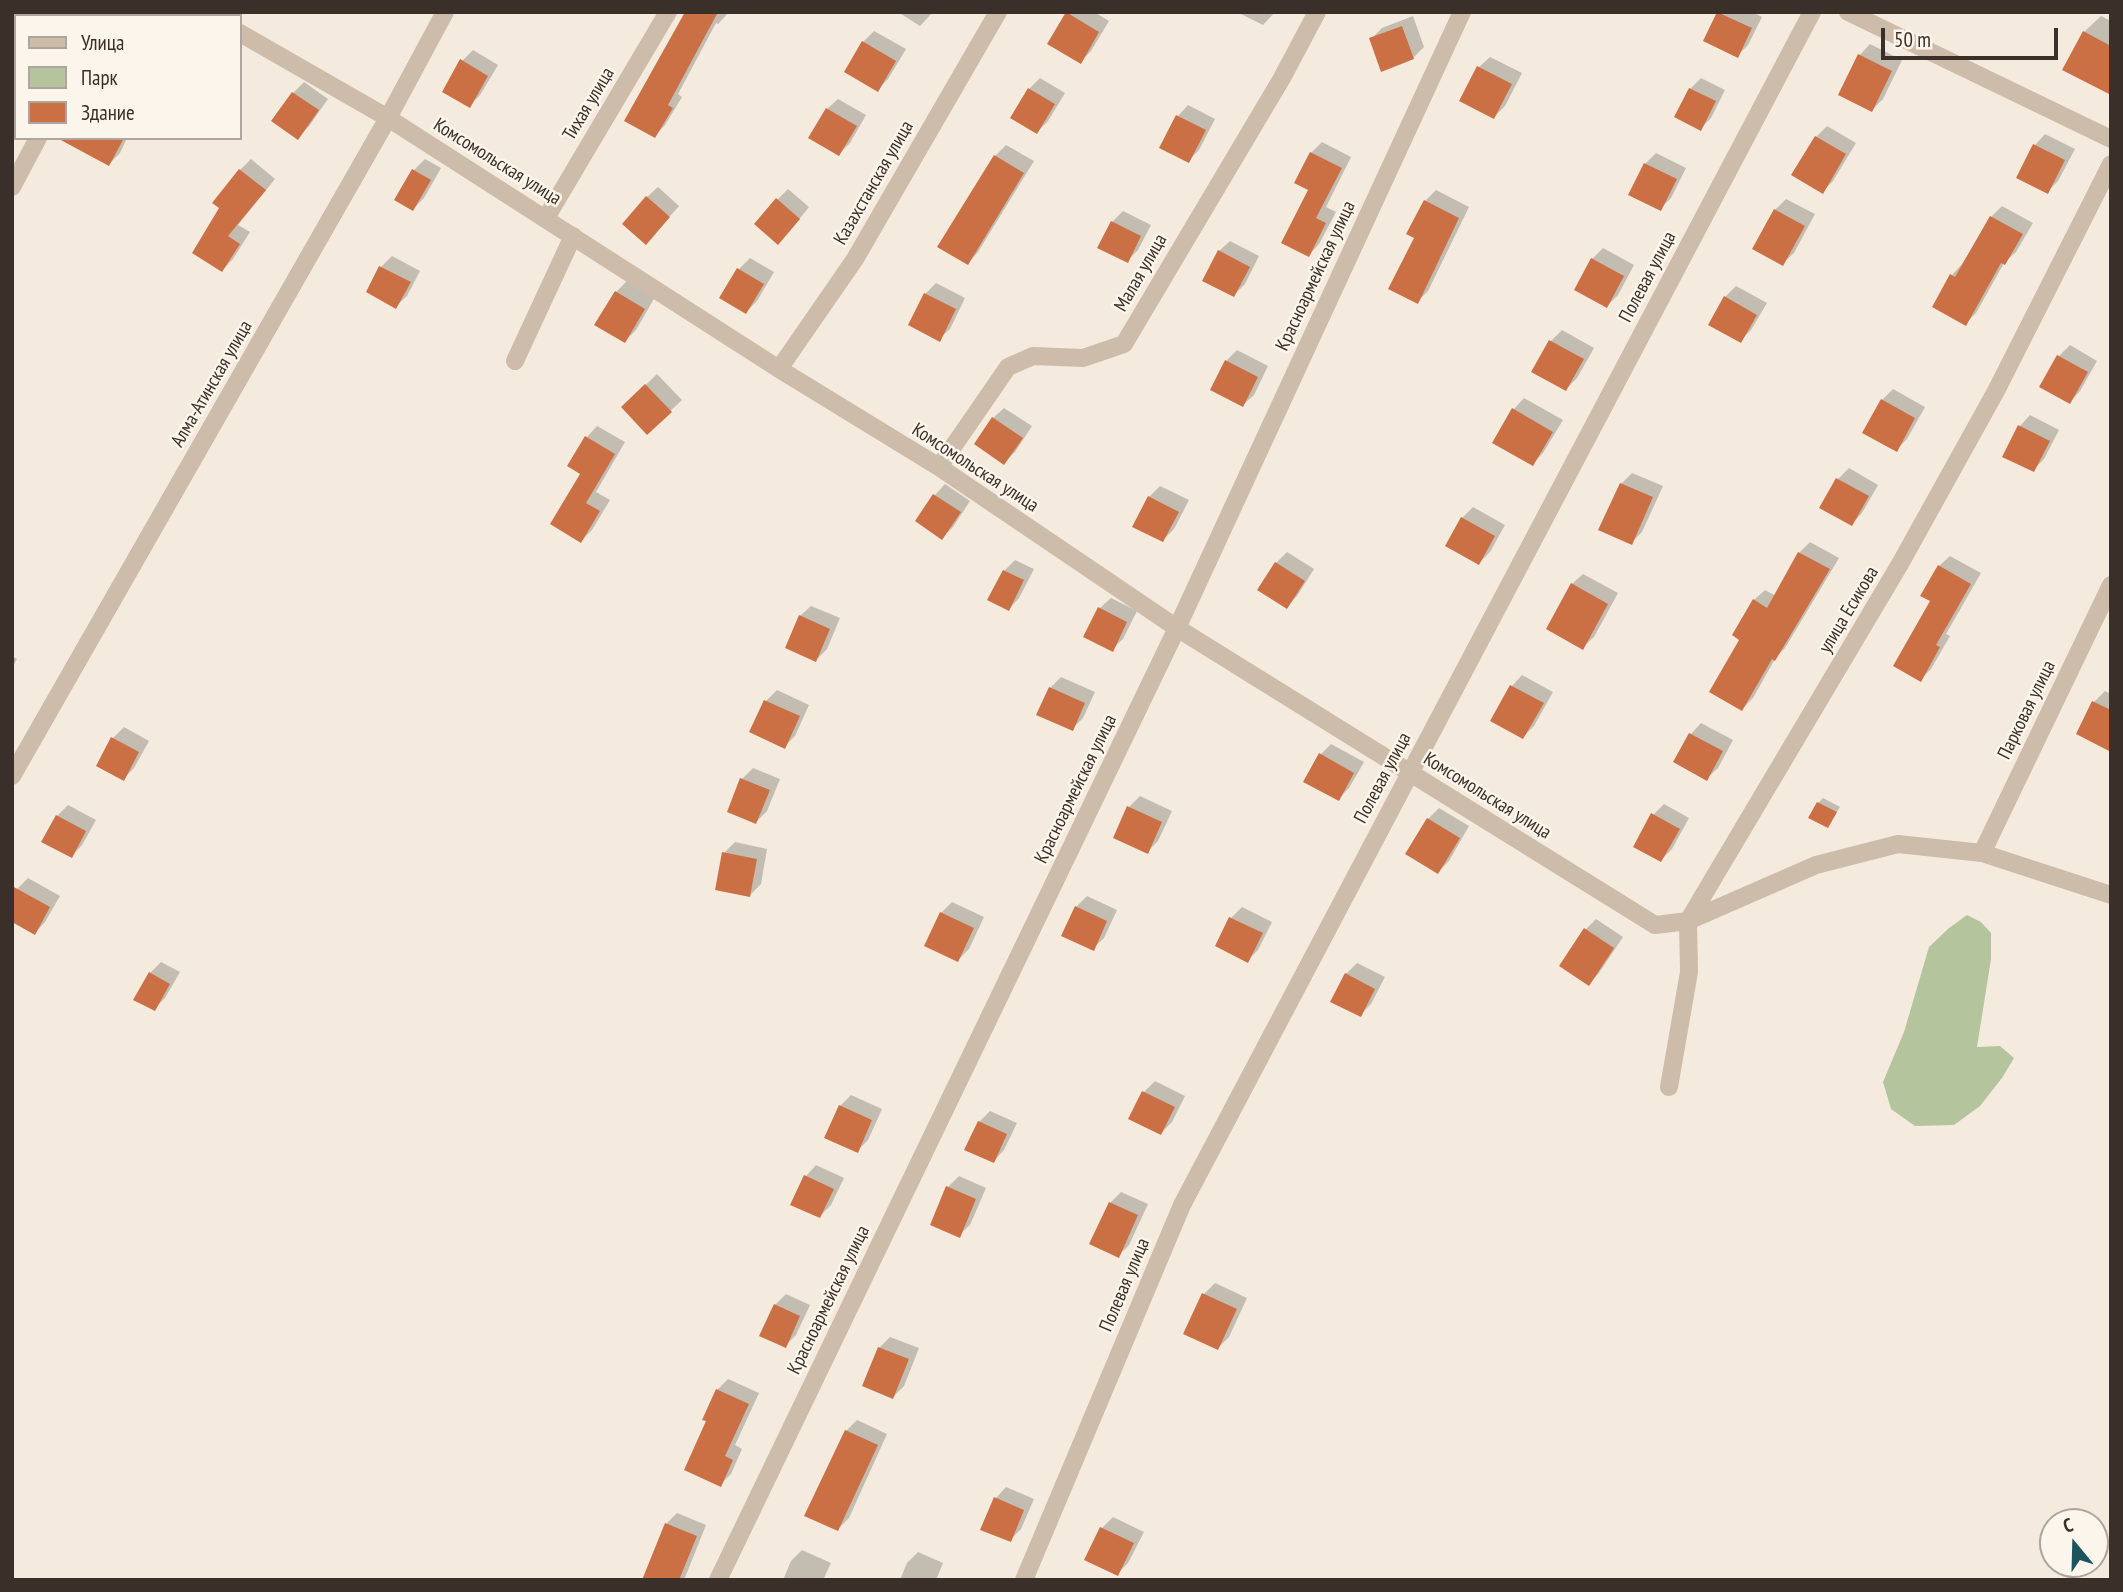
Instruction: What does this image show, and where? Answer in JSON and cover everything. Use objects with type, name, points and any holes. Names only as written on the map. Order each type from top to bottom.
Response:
[{"type":"street","name":"Алма-Атинская улица","points":[[12,776],[388,118],[445,12]]},
{"type":"street","name":"Тихая улица","points":[[546,218],[668,12]]},
{"type":"street","name":"Казахстанская улица","points":[[779,369],[855,259],[998,12]]},
{"type":"street","name":"Малая улица","points":[[939,467],[1008,367],[1033,356],[1083,358],[1124,344],[1282,78],[1317,12]]},
{"type":"street","name":"Красноармейская улица","points":[[718,1580],[1177,628],[1462,12]]},
{"type":"street","name":"Полевая улица","points":[[1024,1580],[1182,1205],[1812,12]]},
{"type":"street","points":[[1848,12],[2111,139]]},
{"type":"street","name":"Комсомольская улица","points":[[242,34],[388,118],[779,369],[939,467],[1177,628],[1655,925],[1688,921],[1816,865],[1898,844],[1982,853],[2111,895]]},
{"type":"street","points":[[12,187],[37,140]]},
{"type":"street","name":"улица Есикова","points":[[1688,921],[1900,564],[1996,391],[2111,164]]},
{"type":"street","points":[[515,361],[573,236]]},
{"type":"street","name":"Парковая улица","points":[[1982,853],[2111,585]]},
{"type":"street","points":[[1669,1087],[1689,972],[1688,921]]},
{"type":"green space","points":[[1967,915],[1981,922],[1991,933],[1991,959],[1977,1047],[2000,1046],[2014,1058],[1980,1106],[1954,1125],[1915,1126],[1891,1109],[1883,1082],[1904,1032],[1929,947]]},
{"type":"building","points":[[685,12],[718,12],[668,105],[673,108],[655,138],[624,121]]},
{"type":"building","points":[[1066,12],[1099,32],[1081,64],[1047,44]]},
{"type":"building","points":[[1717,12],[1752,28],[1738,58],[1703,41]]},
{"type":"building","points":[[1402,26],[1414,59],[1381,72],[1369,38]]},
{"type":"building","points":[[2083,31],[2111,46],[2111,95],[2062,70]]},
{"type":"building","points":[[862,41],[896,61],[878,92],[844,72]]},
{"type":"building","points":[[1858,54],[1892,71],[1872,112],[1838,95]]},
{"type":"building","points":[[460,59],[488,76],[470,108],[442,92]]},
{"type":"building","points":[[1477,66],[1512,84],[1494,119],[1459,101]]},
{"type":"building","points":[[1028,88],[1055,104],[1037,134],[1010,118]]},
{"type":"building","points":[[1689,88],[1716,101],[1701,131],[1674,117]]},
{"type":"building","points":[[292,92],[319,110],[298,140],[271,121]]},
{"type":"building","points":[[826,108],[857,126],[839,156],[808,138]]},
{"type":"building","points":[[1176,115],[1206,130],[1189,163],[1159,148]]},
{"type":"building","points":[[1815,136],[1846,154],[1823,194],[1791,175]]},
{"type":"building","points":[[61,140],[123,140],[109,166]]},
{"type":"building","points":[[2033,144],[2065,160],[2048,194],[2016,178]]},
{"type":"building","points":[[1310,152],[1342,168],[1316,218],[1326,223],[1309,257],[1281,243],[1308,190],[1294,183]]},
{"type":"building","points":[[994,155],[1024,173],[968,265],[937,247]]},
{"type":"building","points":[[1644,163],[1677,179],[1661,211],[1628,195]]},
{"type":"building","points":[[239,169],[266,190],[228,236],[240,244],[222,272],[192,253],[219,208],[212,203]]},
{"type":"building","points":[[412,169],[431,180],[413,211],[394,200]]},
{"type":"building","points":[[646,196],[670,217],[646,245],[622,224]]},
{"type":"building","points":[[776,198],[800,219],[778,245],[754,224]]},
{"type":"building","points":[[1424,200],[1459,218],[1418,304],[1388,289],[1414,238],[1406,234]]},
{"type":"building","points":[[1774,209],[1805,226],[1783,266],[1752,249]]},
{"type":"building","points":[[1990,216],[2023,234],[2005,265],[2001,263],[1966,326],[1932,307],[1950,274],[1955,277]]},
{"type":"building","points":[[1111,221],[1141,236],[1128,263],[1097,248]]},
{"type":"building","points":[[1218,250],[1250,267],[1234,297],[1202,281]]},
{"type":"building","points":[[1591,258],[1624,276],[1607,308],[1574,290]]},
{"type":"building","points":[[379,266],[411,282],[396,309],[366,292]]},
{"type":"building","points":[[737,268],[764,284],[746,314],[719,298]]},
{"type":"building","points":[[615,291],[645,309],[625,343],[594,325]]},
{"type":"building","points":[[924,293],[956,309],[940,342],[908,325]]},
{"type":"building","points":[[1724,296],[1757,315],[1741,343],[1708,325]]},
{"type":"building","points":[[1549,340],[1584,359],[1566,391],[1531,372]]},
{"type":"building","points":[[2057,355],[2088,372],[2070,404],[2039,387]]},
{"type":"building","points":[[1225,360],[1258,377],[1243,407],[1210,390]]},
{"type":"building","points":[[645,384],[672,412],[647,435],[621,407]]},
{"type":"building","points":[[1881,399],[1915,418],[1897,452],[1862,433]]},
{"type":"building","points":[[1512,408],[1553,432],[1533,466],[1492,443]]},
{"type":"building","points":[[992,417],[1023,438],[1004,465],[974,444]]},
{"type":"building","points":[[2018,425],[2050,441],[2034,472],[2002,457]]},
{"type":"building","points":[[585,436],[615,454],[586,503],[600,511],[581,543],[550,524],[580,474],[567,466]]},
{"type":"building","points":[[1836,478],[1869,496],[1852,526],[1819,508]]},
{"type":"building","points":[[1620,483],[1653,497],[1632,545],[1598,530]]},
{"type":"building","points":[[933,494],[961,512],[942,540],[915,521]]},
{"type":"building","points":[[1148,496],[1179,512],[1163,542],[1132,527]]},
{"type":"building","points":[[1461,517],[1495,536],[1479,565],[1445,546]]},
{"type":"building","points":[[1798,552],[1830,569],[1742,711],[1709,692],[1739,640],[1732,635],[1753,599],[1767,608]]},
{"type":"building","points":[[1275,562],[1305,581],[1287,609],[1257,590]]},
{"type":"building","points":[[1938,565],[1971,584],[1936,645],[1940,647],[1921,682],[1893,666],[1930,601],[1920,596]]},
{"type":"building","points":[[1003,570],[1024,580],[1009,611],[987,600]]},
{"type":"building","points":[[1571,583],[1608,604],[1583,650],[1546,629]]},
{"type":"building","points":[[1098,607],[1127,622],[1113,652],[1083,637]]},
{"type":"building","points":[[799,615],[830,629],[816,662],[785,648]]},
{"type":"building","points":[[1510,685],[1544,703],[1523,739],[1490,721]]},
{"type":"building","points":[[1049,687],[1085,703],[1073,731],[1036,715]]},
{"type":"building","points":[[764,700],[800,716],[785,749],[749,732]]},
{"type":"building","points":[[2092,701],[2111,710],[2111,752],[2076,734]]},
{"type":"building","points":[[1689,733],[1723,751],[1707,781],[1673,762]]},
{"type":"building","points":[[111,737],[139,752],[124,781],[96,766]]},
{"type":"building","points":[[1319,753],[1354,773],[1339,801],[1303,782]]},
{"type":"building","points":[[740,778],[770,790],[756,824],[727,812]]},
{"type":"building","points":[[1817,802],[1837,812],[1828,828],[1808,818]]},
{"type":"building","points":[[1127,806],[1162,822],[1148,854],[1113,838]]},
{"type":"building","points":[[1651,813],[1680,829],[1661,862],[1633,847]]},
{"type":"building","points":[[56,815],[86,831],[72,858],[41,842]]},
{"type":"building","points":[[1427,818],[1460,838],[1438,874],[1405,854]]},
{"type":"building","points":[[722,852],[757,859],[750,897],[715,890]]},
{"type":"building","points":[[12,886],[50,907],[35,935],[12,922]]},
{"type":"building","points":[[1075,906],[1107,921],[1094,951],[1061,936]]},
{"type":"building","points":[[940,912],[974,928],[958,962],[924,946]]},
{"type":"building","points":[[1229,917],[1263,933],[1248,963],[1215,946]]},
{"type":"building","points":[[1584,928],[1614,948],[1589,986],[1559,966]]},
{"type":"building","points":[[149,972],[170,984],[155,1011],[133,1000]]},
{"type":"building","points":[[1345,973],[1375,989],[1361,1017],[1330,1002]]},
{"type":"building","points":[[1142,1091],[1175,1107],[1161,1135],[1128,1119]]},
{"type":"building","points":[[839,1105],[872,1120],[858,1153],[824,1138]]},
{"type":"building","points":[[978,1121],[1007,1134],[994,1163],[964,1150]]},
{"type":"building","points":[[804,1175],[834,1189],[820,1218],[790,1205]]},
{"type":"building","points":[[946,1186],[976,1199],[960,1238],[930,1225]]},
{"type":"building","points":[[1109,1202],[1138,1215],[1119,1258],[1089,1244]]},
{"type":"building","points":[[1202,1293],[1237,1309],[1218,1350],[1183,1334]]},
{"type":"building","points":[[774,1304],[800,1316],[786,1348],[759,1336]]},
{"type":"building","points":[[878,1347],[909,1359],[893,1399],[862,1386]]},
{"type":"building","points":[[716,1389],[749,1404],[725,1456],[733,1460],[721,1487],[684,1470],[706,1421],[702,1420]]},
{"type":"building","points":[[845,1430],[878,1445],[838,1531],[804,1516]]},
{"type":"building","points":[[994,1497],[1024,1510],[1011,1542],[980,1530]]},
{"type":"building","points":[[665,1523],[697,1536],[679,1580],[642,1580]]},
{"type":"building","points":[[1100,1527],[1134,1543],[1118,1576],[1084,1560]]}]
